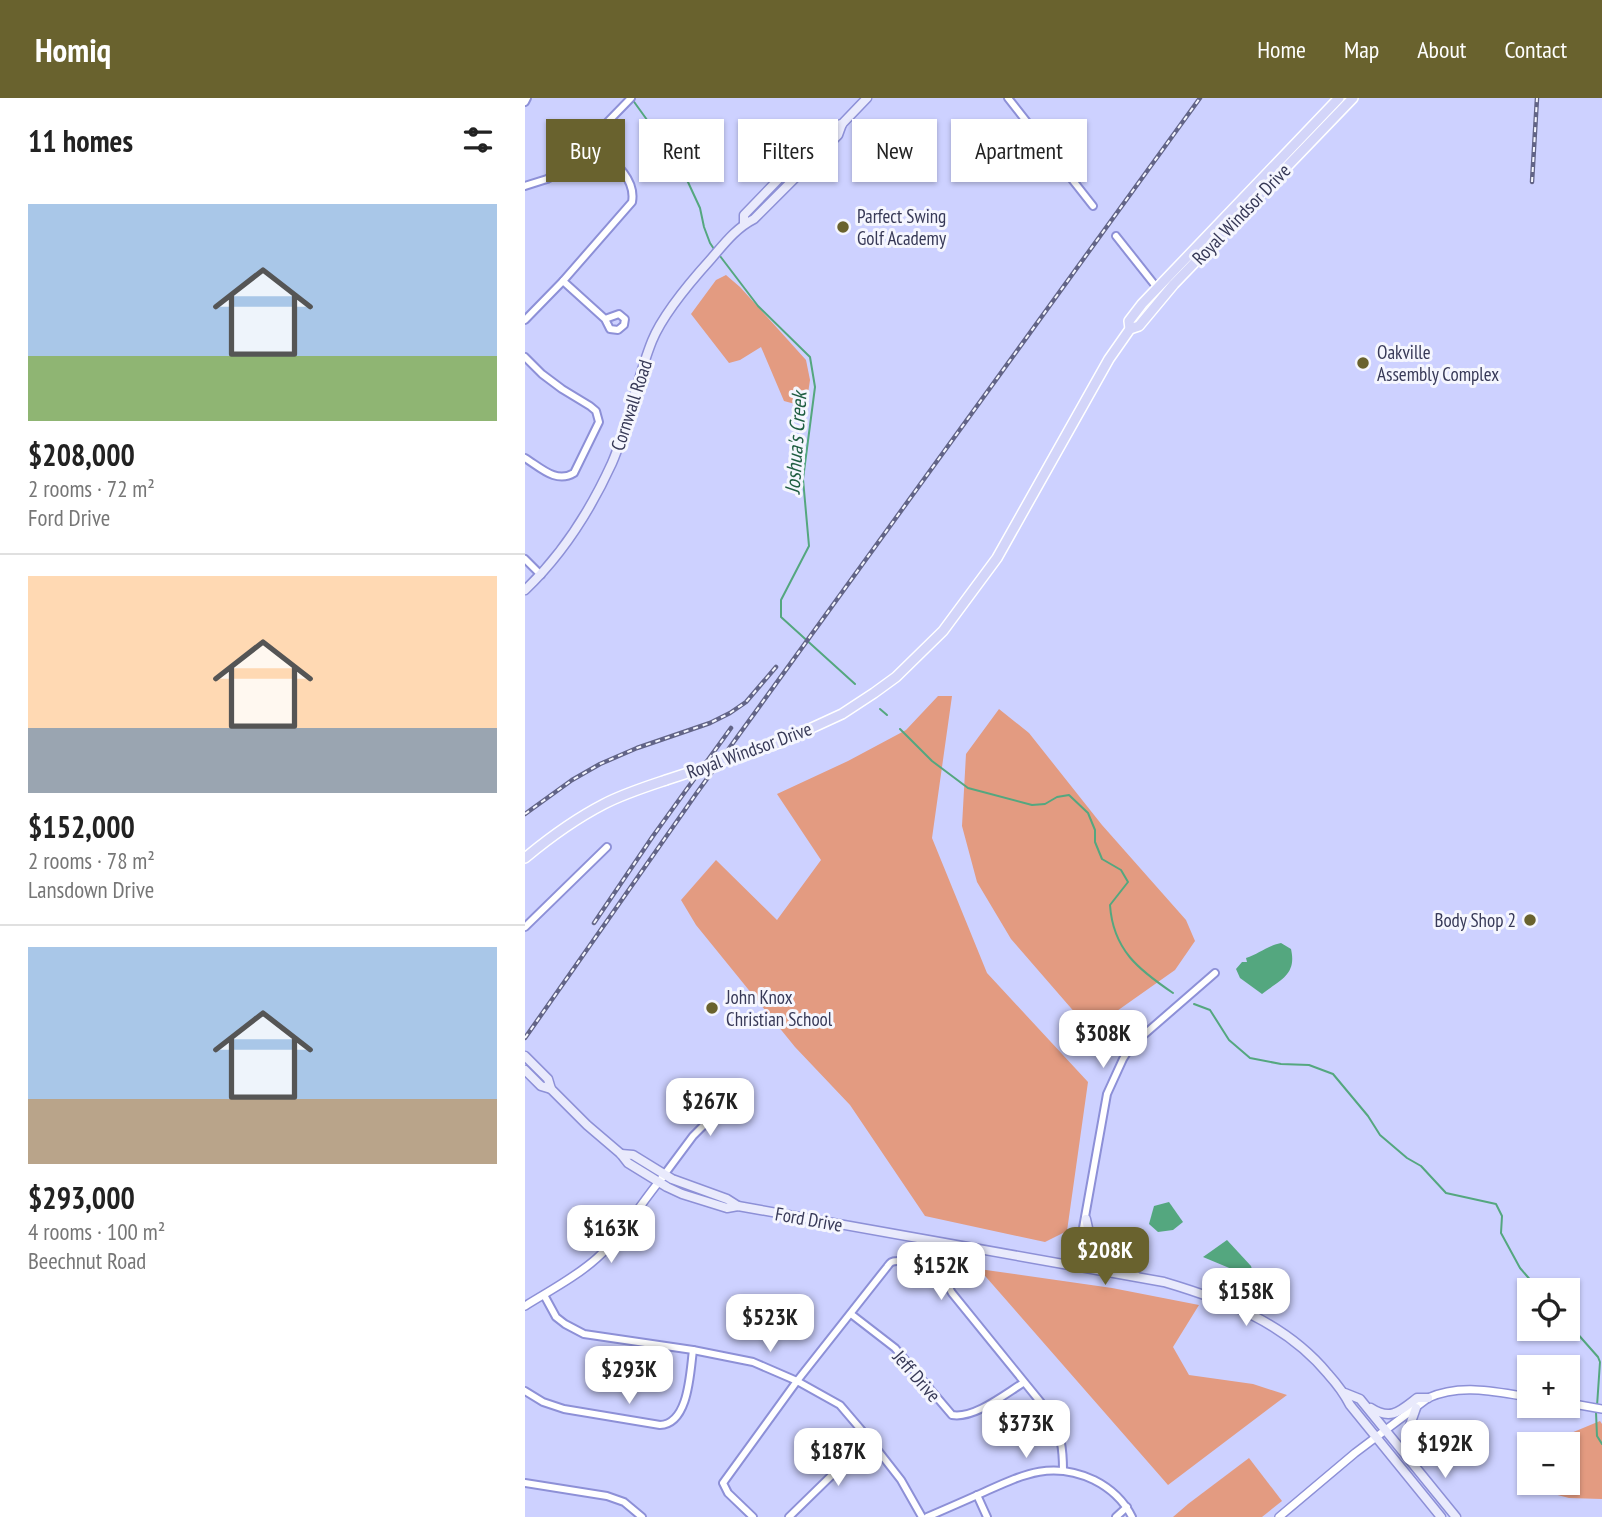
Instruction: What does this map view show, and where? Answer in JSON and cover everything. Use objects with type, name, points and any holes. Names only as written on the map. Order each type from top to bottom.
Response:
[{"type":"main road","name":"Cornwall Road","points":[[525,590],[541,575],[583,518],[613,461],[653,339],[675,303],[728,240],[744,224],[754,219],[838,135],[842,124],[867,98]]},
{"type":"main road","name":"Royal Windsor Drive","points":[[1160,292],[1339,98]]},
{"type":"main road","name":"Royal Windsor Drive","points":[[525,858],[573,822],[604,804],[666,780],[779,743],[842,714],[896,677],[943,631],[997,558],[1105,366],[1131,329],[1129,321],[1353,98]]},
{"type":"main road","name":"Ford Drive","points":[[525,1056],[548,1079],[551,1088],[628,1163],[661,1178],[727,1199],[738,1206],[1164,1282],[1241,1309],[1271,1325],[1302,1347],[1322,1367],[1441,1517]]},
{"type":"main road","name":"Ford Drive","points":[[525,1070],[541,1086],[551,1088]]},
{"type":"main road","points":[[1086,1219],[1093,1246],[1103,1259],[1127,1269],[1138,1278]]},
{"type":"main road","name":"Ford Drive","points":[[1345,1393],[1360,1399],[1456,1517]]},
{"type":"main road","points":[[1362,1402],[1386,1415],[1398,1412],[1417,1398],[1428,1398]]},
{"type":"main road","points":[[1411,1462],[1406,1443],[1416,1408]]},
{"type":"street","points":[[611,119],[631,98]]},
{"type":"street","points":[[1008,98],[1093,206]]},
{"type":"street","points":[[525,320],[629,207],[633,190],[625,176]]},
{"type":"street","points":[[525,186],[546,179]]},
{"type":"street","points":[[1116,236],[1160,292]]},
{"type":"street","points":[[563,281],[605,320]]},
{"type":"street","points":[[525,357],[562,389],[590,405],[596,411],[599,422],[574,473],[570,476],[557,477],[525,458]]},
{"type":"street","points":[[525,559],[541,575]]},
{"type":"street","points":[[525,927],[607,847]]},
{"type":"street","points":[[1076,1267],[1107,1094],[1122,1059],[1131,1046],[1215,973]]},
{"type":"street","points":[[525,1306],[597,1258],[631,1220],[698,1131],[744,1091]]},
{"type":"street","points":[[753,1517],[728,1493],[723,1483],[797,1381],[891,1263],[897,1260],[935,1267],[945,1274],[951,1293],[1051,1415],[1063,1446],[1063,1470]]},
{"type":"street","points":[[544,1294],[557,1317],[585,1334],[753,1362],[797,1381],[840,1405],[901,1480],[925,1517],[1021,1475],[1063,1470],[1081,1474],[1105,1485],[1127,1507],[1132,1517]]},
{"type":"street","name":"Jeff Drive","points":[[851,1314],[895,1348],[952,1415],[967,1415],[1024,1382]]},
{"type":"street","points":[[525,1391],[543,1402],[564,1409],[668,1424],[679,1415],[686,1398],[693,1350]]},
{"type":"street","points":[[1279,1517],[1355,1453],[1428,1398],[1461,1389],[1517,1395]]},
{"type":"street","points":[[1580,1405],[1602,1409]]},
{"type":"street","points":[[789,1517],[869,1439]]},
{"type":"street","points":[[525,1483],[607,1496],[624,1503],[640,1516]]},
{"type":"street","points":[[977,1495],[987,1517]]},
{"type":"street","points":[[1116,1517],[1127,1507]]},
{"type":"street","points":[[1288,1509],[1294,1517]]},
{"type":"shaded area","points":[[726,275],[806,360],[810,380],[806,407],[784,401],[761,347],[740,360],[729,363],[691,314],[716,280]]},
{"type":"shaded area","points":[[938,696],[952,696],[932,838],[987,973],[1088,1082],[1067,1231],[1045,1242],[925,1216],[850,1105],[795,1047],[696,925],[681,900],[716,860],[777,920],[821,860],[777,794],[906,730]]},
{"type":"shaded area","points":[[999,709],[1029,733],[1102,825],[1186,920],[1195,941],[1175,970],[1090,1030],[1011,939],[977,882],[962,826],[966,754]]},
{"type":"shaded area","points":[[1281,943],[1291,949],[1292,965],[1286,976],[1262,994],[1240,978],[1236,969],[1242,962],[1247,962],[1246,958]]},
{"type":"shaded area","points":[[1169,1202],[1183,1222],[1173,1230],[1158,1232],[1149,1224],[1154,1206]]},
{"type":"shaded area","points":[[1227,1240],[1251,1266],[1253,1273],[1246,1275],[1203,1257]]},
{"type":"shaded area","points":[[979,1269],[1112,1288],[1199,1305],[1173,1347],[1189,1375],[1253,1384],[1287,1395],[1168,1485]]},
{"type":"shaded area","points":[[1600,1421],[1602,1424],[1602,1499],[1558,1495],[1580,1495],[1580,1432],[1573,1432]]},
{"type":"shaded area","points":[[1249,1458],[1282,1501],[1262,1517],[1173,1517],[1188,1504]]},
{"type":"waterway","name":"Joshua's Creek","points":[[632,99],[681,167],[700,208],[704,227],[714,249]]},
{"type":"waterway","name":"Joshua's Creek","points":[[720,256],[758,306],[810,357],[815,387],[803,479],[809,546],[781,600],[781,617],[855,684]]},
{"type":"waterway","name":"Joshua's Creek","points":[[880,709],[887,715]]},
{"type":"waterway","name":"Joshua's Creek","points":[[900,729],[932,761],[968,788],[1032,805],[1045,804],[1057,797],[1069,795],[1088,813],[1102,859],[1121,870],[1128,882],[1110,905],[1112,921],[1122,947],[1139,967],[1173,993]]},
{"type":"waterway","name":"Joshua's Creek","points":[[1194,1004],[1210,1010],[1229,1040],[1250,1058],[1281,1064],[1309,1065],[1333,1074],[1380,1135],[1421,1166],[1446,1193],[1496,1204],[1502,1216],[1501,1233],[1520,1268],[1529,1278]]},
{"type":"waterway","name":"Joshua's Creek","points":[[1580,1337],[1600,1362],[1597,1406]]},
{"type":"waterway","name":"Joshua's Creek","points":[[1596,1412],[1597,1436],[1602,1444]]},
{"type":"railway","points":[[525,1038],[696,794],[1200,98]]},
{"type":"railway","points":[[1532,182],[1537,98]]},
{"type":"railway","points":[[525,814],[572,780],[600,764],[730,713],[746,702],[776,667]]},
{"type":"railway","points":[[594,923],[731,728]]},
{"type":"place","name":"Parfect Swing Golf Academy","points":[[843,227]]},
{"type":"place","name":"Oakville Assembly Complex","points":[[1363,363]]},
{"type":"place","name":"Body Shop 2","points":[[1530,920]]},
{"type":"place","name":"John Knox Christian School","points":[[712,1008]]}]
